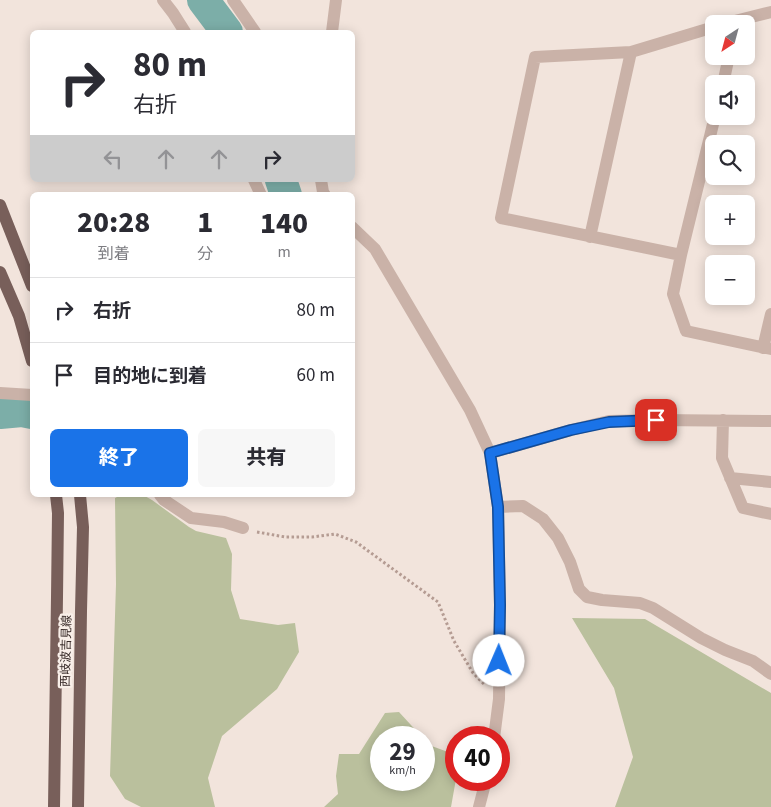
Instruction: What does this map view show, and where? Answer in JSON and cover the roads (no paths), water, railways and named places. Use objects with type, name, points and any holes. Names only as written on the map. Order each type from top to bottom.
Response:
[{"type":"main road","points":[[0,205],[30,281]]},
{"type":"main road","points":[[0,272],[19,316],[30,354]]},
{"type":"main road","name":"西岐波吉見線","points":[[54,807],[58,578],[56,497]]},
{"type":"main road","name":"西岐波吉見線","points":[[78,807],[83,527],[80,497]]},
{"type":"street","points":[[163,0],[184,30]]},
{"type":"street","points":[[233,0],[254,30]]},
{"type":"street","points":[[332,30],[336,0]]},
{"type":"street","points":[[755,17],[771,12]]},
{"type":"street","points":[[681,256],[501,218],[535,58],[631,52],[705,30]]},
{"type":"street","points":[[590,236],[631,52]]},
{"type":"street","points":[[713,125],[673,294],[686,331],[767,348],[771,314]]},
{"type":"street","points":[[355,230],[375,249],[470,410],[490,453],[498,507],[500,605],[499,699],[496,726]]},
{"type":"street","points":[[0,393],[30,395]]},
{"type":"street","points":[[490,453],[571,430],[609,422],[656,420],[771,421]]},
{"type":"street","points":[[723,420],[722,458],[743,508],[771,514]]},
{"type":"street","points":[[730,478],[771,482]]},
{"type":"street","points":[[162,497],[191,518],[224,522],[243,528]]},
{"type":"street","points":[[498,507],[523,506],[543,519],[558,538],[570,562],[579,588],[587,597],[640,603],[653,608],[701,638],[753,661],[771,674]]},
{"type":"street","points":[[479,807],[483,791]]},
{"type":"waterway","points":[[203,0],[226,30]]},
{"type":"waterway","points":[[282,182],[285,192]]},
{"type":"waterway","points":[[0,413],[22,411],[30,413]]}]
